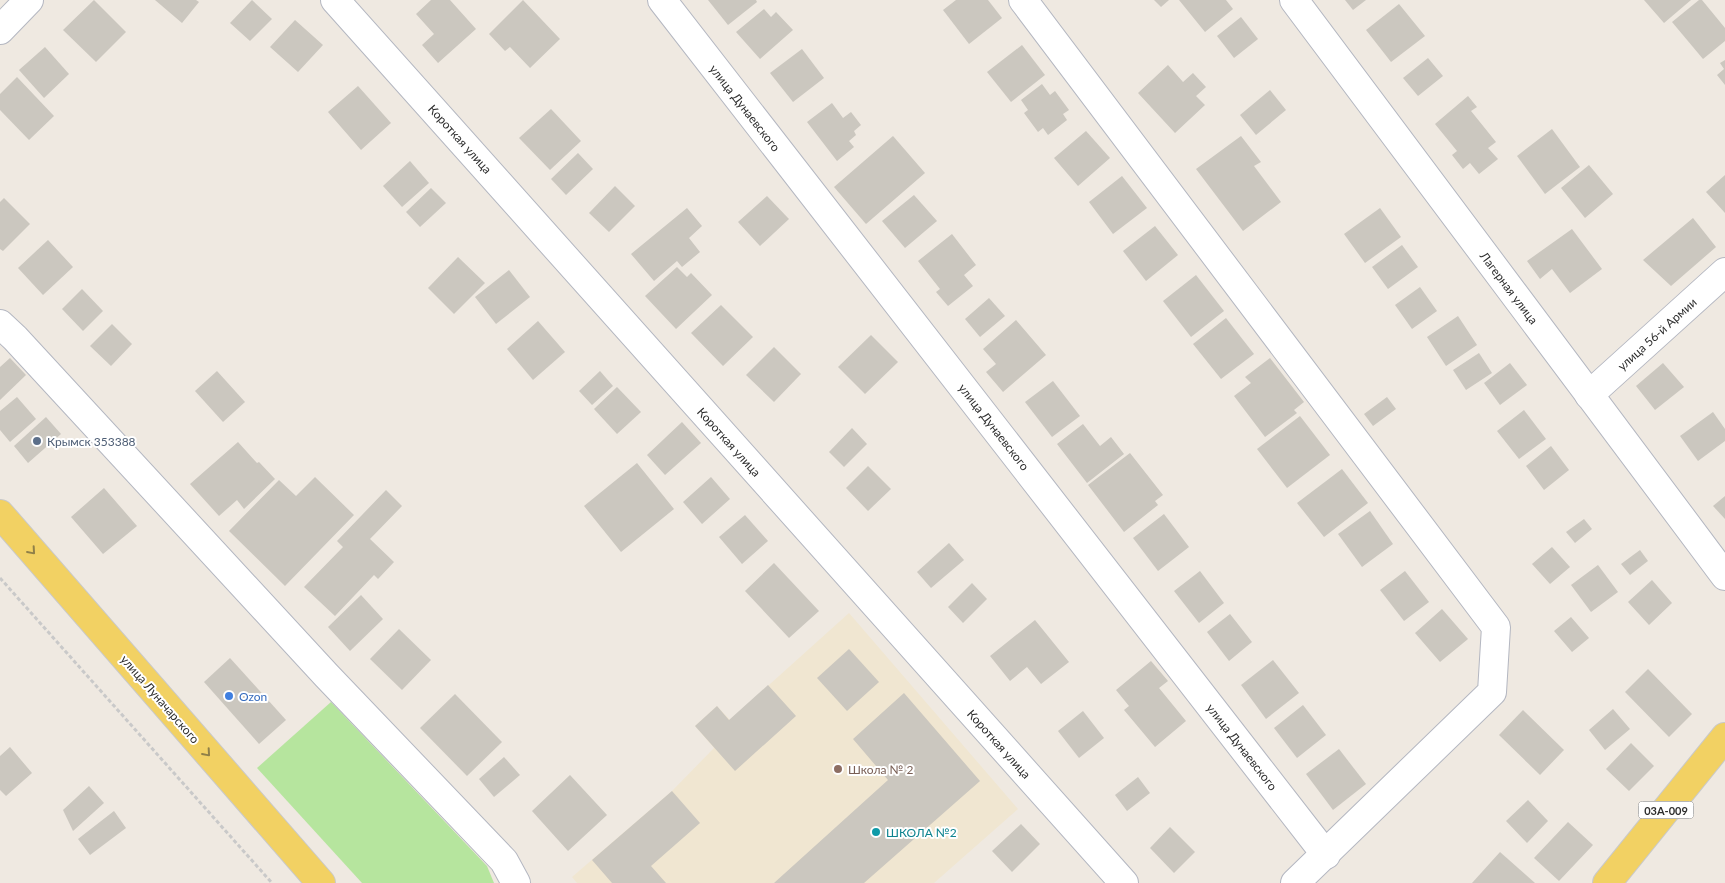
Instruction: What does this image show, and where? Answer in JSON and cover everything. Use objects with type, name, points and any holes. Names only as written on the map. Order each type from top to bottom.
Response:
[{"type":"main road","name":"улица Луначарского","points":[[0,514],[316,881]]},
{"type":"main road","name":"03А-009","points":[[1613,881],[1725,737]]},
{"type":"street","points":[[0,30],[29,0]]},
{"type":"street","name":"Короткая улица","points":[[335,0],[1124,883]]},
{"type":"street","name":"улица Дунаевского","points":[[662,0],[1326,855]]},
{"type":"street","points":[[1023,0],[1496,627],[1492,692],[1295,883]]},
{"type":"street","name":"Лагерная улица","points":[[1294,0],[1725,576]]},
{"type":"street","name":"улица 56-й Армии","points":[[1589,395],[1725,272]]},
{"type":"street","points":[[0,324],[29,353],[327,676],[504,862],[516,883]]},
{"type":"path","points":[[0,578],[272,883]]},
{"type":"shaded area","name":"Школа № 2","points":[[849,613],[1018,809],[934,883],[577,883],[572,877],[672,791],[714,748],[695,726],[717,706],[730,720]]},
{"type":"green space","points":[[331,702],[487,866],[494,883],[362,883],[257,768]]},
{"type":"building","points":[[94,0],[126,32],[96,62],[63,30]]},
{"type":"building","points":[[155,0],[196,0],[199,2],[182,23]]},
{"type":"building","points":[[252,0],[272,19],[250,41],[230,23]]},
{"type":"building","points":[[431,0],[450,0],[476,29],[438,63],[422,45],[434,34],[416,14]]},
{"type":"building","points":[[523,0],[560,39],[530,68],[510,47],[505,51],[489,34]]},
{"type":"building","points":[[708,0],[756,0],[757,2],[728,25]]},
{"type":"building","points":[[956,0],[988,0],[1002,18],[969,44],[943,10]]},
{"type":"building","points":[[1154,0],[1169,0],[1161,7]]},
{"type":"building","points":[[1179,0],[1226,0],[1233,9],[1205,32]]},
{"type":"building","points":[[1345,0],[1366,0],[1353,10]]},
{"type":"building","points":[[1644,0],[1691,0],[1664,23]]},
{"type":"building","points":[[1699,0],[1702,0],[1725,28],[1725,41],[1703,59],[1672,22]]},
{"type":"building","points":[[1399,4],[1425,36],[1391,62],[1366,30]]},
{"type":"building","points":[[764,9],[771,17],[776,12],[793,30],[760,59],[736,32]]},
{"type":"building","points":[[1241,17],[1258,39],[1234,58],[1217,36]]},
{"type":"building","points":[[295,20],[323,45],[298,72],[270,47]]},
{"type":"building","points":[[1022,45],[1045,75],[1011,102],[987,72]]},
{"type":"building","points":[[45,47],[69,74],[44,98],[19,70]]},
{"type":"building","points":[[802,49],[824,78],[793,102],[770,73]]},
{"type":"building","points":[[1428,58],[1443,76],[1418,96],[1403,78]]},
{"type":"building","points":[[1725,60],[1725,85],[1717,75],[1724,69],[1720,63]]},
{"type":"building","points":[[1168,65],[1183,82],[1193,73],[1206,87],[1196,96],[1205,105],[1175,133],[1138,93]]},
{"type":"building","points":[[17,77],[54,116],[29,140],[0,110],[0,94]]},
{"type":"building","points":[[1042,84],[1050,95],[1055,91],[1069,110],[1063,114],[1067,120],[1048,135],[1043,128],[1038,132],[1024,113],[1028,110],[1021,100]]},
{"type":"building","points":[[358,86],[391,123],[361,150],[328,112]]},
{"type":"building","points":[[1270,90],[1286,110],[1256,135],[1240,115]]},
{"type":"building","points":[[1468,96],[1477,107],[1471,111],[1496,142],[1488,148],[1498,159],[1479,174],[1470,163],[1463,169],[1452,155],[1457,151],[1435,124]]},
{"type":"building","points":[[832,103],[843,118],[851,112],[861,125],[854,131],[856,135],[849,141],[854,147],[837,161],[807,122]]},
{"type":"building","points":[[551,109],[581,141],[550,170],[519,138]]},
{"type":"building","points":[[1552,129],[1580,167],[1545,194],[1517,156]]},
{"type":"building","points":[[1086,131],[1110,158],[1078,186],[1054,158]]},
{"type":"building","points":[[893,136],[925,173],[866,224],[834,187]]},
{"type":"building","points":[[1241,136],[1261,162],[1254,166],[1281,202],[1243,231],[1196,169]]},
{"type":"building","points":[[578,153],[593,169],[566,195],[551,179]]},
{"type":"building","points":[[410,161],[429,183],[402,207],[383,186]]},
{"type":"building","points":[[1589,165],[1613,194],[1585,218],[1561,188]]},
{"type":"building","points":[[1725,175],[1725,213],[1706,192]]},
{"type":"building","points":[[1122,176],[1147,208],[1113,234],[1089,202]]},
{"type":"building","points":[[615,186],[635,206],[609,232],[589,213]]},
{"type":"building","points":[[431,188],[446,203],[420,227],[406,212]]},
{"type":"building","points":[[914,195],[937,221],[905,248],[882,221]]},
{"type":"building","points":[[767,196],[789,219],[760,246],[738,222]]},
{"type":"building","points":[[4,198],[30,224],[3,251],[0,249],[0,202]]},
{"type":"building","points":[[687,208],[702,226],[689,238],[700,252],[682,267],[677,261],[654,281],[631,254]]},
{"type":"building","points":[[1380,208],[1401,237],[1365,263],[1344,234]]},
{"type":"building","points":[[1693,218],[1716,247],[1671,286],[1643,260]]},
{"type":"building","points":[[1155,226],[1178,255],[1146,281],[1123,251]]},
{"type":"building","points":[[1572,229],[1602,269],[1570,293],[1552,269],[1540,279],[1527,261]]},
{"type":"building","points":[[952,234],[976,265],[964,275],[973,286],[948,306],[936,292],[940,289],[918,261]]},
{"type":"building","points":[[48,240],[73,267],[43,295],[18,268]]},
{"type":"building","points":[[1402,245],[1418,267],[1388,289],[1372,267]]},
{"type":"building","points":[[458,257],[485,283],[454,314],[428,288]]},
{"type":"building","points":[[677,267],[687,277],[691,273],[712,295],[676,329],[645,296]]},
{"type":"building","points":[[509,270],[530,297],[496,324],[475,297]]},
{"type":"building","points":[[1196,275],[1224,311],[1191,337],[1163,301]]},
{"type":"building","points":[[1420,287],[1437,311],[1412,329],[1395,305]]},
{"type":"building","points":[[82,289],[103,311],[83,331],[62,309]]},
{"type":"building","points":[[989,298],[1005,316],[980,337],[965,319]]},
{"type":"building","points":[[721,305],[753,337],[723,366],[691,333]]},
{"type":"building","points":[[1458,316],[1477,345],[1446,366],[1427,337]]},
{"type":"building","points":[[1226,318],[1254,354],[1221,379],[1193,344]]},
{"type":"building","points":[[1016,320],[1046,355],[1003,392],[986,372],[996,364],[983,349]]},
{"type":"building","points":[[538,321],[565,352],[533,380],[507,349]]},
{"type":"building","points":[[112,324],[132,344],[111,366],[90,346]]},
{"type":"building","points":[[871,335],[898,362],[865,394],[838,367]]},
{"type":"building","points":[[774,347],[801,374],[774,402],[746,375]]},
{"type":"building","points":[[1479,353],[1492,373],[1466,390],[1453,370]]},
{"type":"building","points":[[10,358],[26,375],[0,400],[0,367]]},
{"type":"building","points":[[1270,358],[1304,402],[1294,410],[1297,413],[1265,437],[1234,396],[1251,383],[1245,377]]},
{"type":"building","points":[[1510,363],[1527,385],[1500,405],[1484,383]]},
{"type":"building","points":[[1663,363],[1684,387],[1655,410],[1636,386]]},
{"type":"building","points":[[217,371],[245,402],[223,422],[195,391]]},
{"type":"building","points":[[600,371],[613,386],[592,405],[579,391]]},
{"type":"building","points":[[1053,381],[1080,416],[1052,437],[1025,402]]},
{"type":"building","points":[[617,387],[641,412],[617,434],[594,409]]},
{"type":"building","points":[[17,397],[36,419],[10,442],[0,430],[0,411]]},
{"type":"building","points":[[1387,397],[1396,409],[1373,426],[1364,414]]},
{"type":"building","points":[[1524,410],[1546,439],[1519,459],[1497,431]]},
{"type":"building","points":[[1713,412],[1725,429],[1725,441],[1698,461],[1680,436]]},
{"type":"building","points":[[1300,416],[1330,455],[1287,488],[1257,449]]},
{"type":"building","points":[[46,417],[61,434],[28,463],[14,446]]},
{"type":"building","points":[[682,422],[701,443],[665,475],[647,455]]},
{"type":"building","points":[[1083,424],[1100,446],[1111,437],[1124,454],[1087,483],[1057,444]]},
{"type":"building","points":[[852,428],[867,444],[844,467],[829,452]]},
{"type":"building","points":[[238,442],[275,479],[244,509],[237,500],[219,516],[190,484]]},
{"type":"building","points":[[1551,446],[1569,470],[1544,490],[1526,466]]},
{"type":"building","points":[[1130,453],[1163,495],[1155,501],[1158,505],[1124,532],[1088,485]]},
{"type":"building","points":[[637,463],[674,509],[621,552],[584,506]]},
{"type":"building","points":[[868,466],[891,489],[868,511],[846,488]]},
{"type":"building","points":[[1342,469],[1368,503],[1324,537],[1297,503]]},
{"type":"building","points":[[315,477],[354,515],[285,586],[229,531],[279,480],[296,496]]},
{"type":"building","points":[[711,477],[730,499],[702,524],[683,502]]},
{"type":"building","points":[[104,488],[137,526],[103,554],[71,517]]},
{"type":"building","points":[[386,490],[402,506],[370,539],[394,562],[378,579],[374,575],[335,616],[304,587],[343,547],[337,541]]},
{"type":"building","points":[[1725,496],[1725,519],[1713,506]]},
{"type":"building","points":[[1370,511],[1393,544],[1362,567],[1338,534]]},
{"type":"building","points":[[1164,514],[1189,547],[1158,571],[1133,538]]},
{"type":"building","points":[[745,515],[768,541],[742,564],[719,537]]},
{"type":"building","points":[[1584,519],[1592,529],[1575,543],[1566,532]]},
{"type":"building","points":[[949,543],[964,560],[931,588],[917,572]]},
{"type":"building","points":[[1552,547],[1570,567],[1550,584],[1532,564]]},
{"type":"building","points":[[1640,550],[1648,561],[1630,575],[1621,564]]},
{"type":"building","points":[[774,563],[819,611],[789,638],[745,591]]},
{"type":"building","points":[[1598,565],[1618,592],[1591,612],[1571,585]]},
{"type":"building","points":[[1200,571],[1224,603],[1199,623],[1174,591]]},
{"type":"building","points":[[1405,571],[1429,602],[1404,621],[1380,590]]},
{"type":"building","points":[[1652,580],[1672,603],[1649,625],[1628,602]]},
{"type":"building","points":[[972,583],[987,599],[963,623],[948,607]]},
{"type":"building","points":[[361,595],[383,619],[350,651],[328,627]]},
{"type":"building","points":[[1442,609],[1468,639],[1440,662],[1415,633]]},
{"type":"building","points":[[1230,614],[1252,642],[1229,661],[1207,632]]},
{"type":"building","points":[[1571,617],[1589,638],[1572,652],[1554,631]]},
{"type":"building","points":[[1035,620],[1069,662],[1041,684],[1027,667],[1010,681],[990,656]]},
{"type":"building","points":[[399,629],[431,660],[402,690],[370,659]]},
{"type":"building","points":[[849,649],[879,682],[847,711],[817,678]]},
{"type":"building","points":[[230,658],[286,720],[259,744],[204,682]]},
{"type":"building","points":[[1273,660],[1299,693],[1266,719],[1241,685]]},
{"type":"building","points":[[1151,661],[1168,681],[1159,688],[1186,721],[1155,747],[1124,710],[1129,706],[1116,690]]},
{"type":"building","points":[[1648,669],[1692,714],[1669,737],[1625,692]]},
{"type":"building","points":[[768,685],[796,716],[735,771],[695,726],[717,706],[729,720]]},
{"type":"building","name":"ШКОЛА №2","points":[[904,693],[980,781],[864,883],[774,883],[888,780],[853,739]]},
{"type":"building","points":[[455,694],[502,742],[467,776],[420,728]]},
{"type":"building","points":[[1303,705],[1326,735],[1297,758],[1274,728]]},
{"type":"building","points":[[1613,709],[1630,729],[1605,750],[1589,730]]},
{"type":"building","points":[[1523,710],[1564,750],[1540,775],[1499,735]]},
{"type":"building","points":[[1083,711],[1104,738],[1079,758],[1058,731]]},
{"type":"building","points":[[1631,743],[1654,766],[1629,791],[1606,769]]},
{"type":"building","points":[[10,747],[32,773],[6,796],[0,790],[0,756]]},
{"type":"building","points":[[1339,749],[1366,784],[1333,810],[1306,774]]},
{"type":"building","points":[[504,757],[520,775],[494,797],[479,779]]},
{"type":"building","points":[[570,775],[607,815],[568,851],[532,811]]},
{"type":"building","points":[[1138,777],[1150,793],[1127,811],[1115,795]]},
{"type":"building","points":[[89,786],[104,803],[73,831],[63,810]]},
{"type":"building","points":[[672,791],[700,823],[651,866],[666,883],[612,883],[592,860]]},
{"type":"building","points":[[1528,800],[1548,821],[1527,843],[1506,821]]},
{"type":"building","points":[[114,811],[126,828],[90,855],[78,839]]},
{"type":"building","points":[[1568,822],[1593,845],[1559,881],[1534,858]]},
{"type":"building","points":[[1021,824],[1040,844],[1012,872],[992,851]]},
{"type":"building","points":[[1170,827],[1195,852],[1174,873],[1150,848]]},
{"type":"building","points":[[1500,852],[1535,883],[1472,883]]},
{"type":"place","name":"Крымск 353388","points":[[37,441]]},
{"type":"place","name":"Ozon","points":[[229,696]]},
{"type":"place","name":"Школа № 2","points":[[838,769]]},
{"type":"place","name":"ШКОЛА №2","points":[[876,832]]}]
